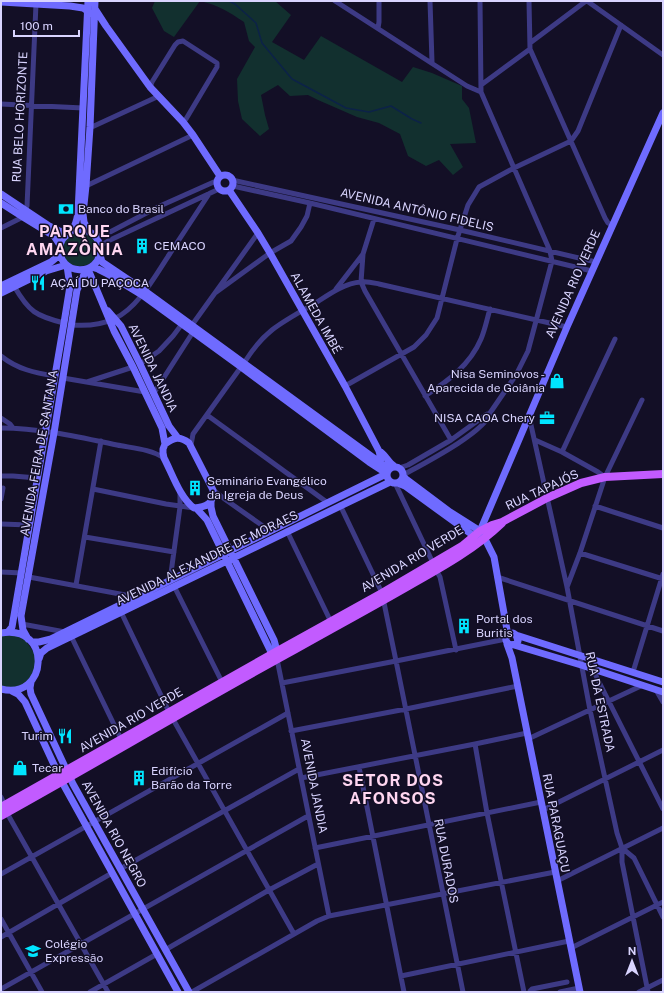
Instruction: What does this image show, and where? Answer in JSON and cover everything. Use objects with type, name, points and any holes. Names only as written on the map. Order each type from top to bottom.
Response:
[{"type":"main road","points":[[70,6],[78,1]]},
{"type":"main road","points":[[1,2],[36,2],[92,10],[106,26],[150,87],[183,122],[193,135],[218,178],[216,185],[219,189],[224,192],[231,186],[230,177],[225,175],[218,178]]},
{"type":"main road","points":[[89,2],[95,17],[90,127],[83,214],[84,222],[89,232]]},
{"type":"main road","points":[[1,286],[51,262],[57,257],[62,240],[76,222],[78,213],[83,108],[92,10]]},
{"type":"main road","points":[[95,17],[106,26]]},
{"type":"main road","name":"AVENIDA RIO VERDE","points":[[69,774],[122,739],[171,715],[222,682],[275,655],[435,567],[464,553],[480,536],[567,327],[663,113]]},
{"type":"main road","name":"ALAMEDA IMBÉ","points":[[231,186],[302,310],[379,451],[389,462],[391,470]]},
{"type":"main road","points":[[1,194],[24,214],[54,236],[60,248],[61,257],[66,265],[78,270],[88,268],[111,272]]},
{"type":"main road","points":[[1,203],[58,231],[69,232],[77,229],[83,229],[95,236],[99,241],[102,262],[111,272],[144,293],[391,470]]},
{"type":"main road","points":[[88,268],[98,261],[100,255]]},
{"type":"main road","points":[[1,292],[46,271],[66,265]]},
{"type":"main road","name":"AVENIDA FEIRA DE SANTANA","points":[[3,633],[12,627],[22,573],[70,286],[66,265]]},
{"type":"main road","name":"AVENIDA FEIRA DE SANTANA","points":[[39,659],[35,647],[23,630],[21,616],[54,433],[78,287],[88,268]]},
{"type":"main road","name":"AVENIDA JANDIA","points":[[88,268],[105,308],[113,320],[121,326],[137,365],[145,392],[162,428],[164,458],[180,491],[188,504],[204,516],[228,555]]},
{"type":"main road","points":[[70,286],[78,287],[85,283],[94,284]]},
{"type":"main road","points":[[144,293],[182,324],[192,328]]},
{"type":"main road","points":[[242,364],[369,462],[391,470],[402,471],[403,476],[406,479],[480,536]]},
{"type":"main road","name":"AVENIDA JANDIA","points":[[137,365],[154,393],[169,426],[182,439],[191,445],[213,490],[211,507],[213,516],[228,555],[275,655]]},
{"type":"main road","points":[[164,447],[169,441],[182,439]]},
{"type":"main road","name":"ALAMEDA IMBÉ","points":[[379,451],[379,462]]},
{"type":"main road","points":[[391,470],[386,477],[394,483],[405,486],[480,536]]},
{"type":"main road","name":"AVENIDA ALEXANDRE DE MORAES","points":[[30,641],[39,642],[68,634],[121,612],[174,586],[270,531],[391,470]]},
{"type":"main road","name":"RUA TAPAJÓS","points":[[480,536],[492,525],[502,522],[547,498],[581,483],[604,477],[663,474]]},
{"type":"main road","points":[[394,483],[400,481],[403,476]]},
{"type":"main road","name":"AVENIDA ALEXANDRE DE MORAES","points":[[39,659],[41,653],[68,634],[168,580],[287,531],[340,505],[394,483]]},
{"type":"main road","points":[[195,508],[205,506],[212,501]]},
{"type":"main road","name":"RUA PARAGUAÇU","points":[[480,536],[489,547],[494,557],[510,638],[512,658],[579,990]]},
{"type":"main road","name":"AVENIDA RIO VERDE","points":[[3,810],[69,774],[330,622],[382,597]]},
{"type":"main road","points":[[3,633],[16,633],[22,635],[30,641]]},
{"type":"main road","points":[[510,638],[580,655],[663,682]]},
{"type":"main road","points":[[510,638],[581,665],[660,691]]},
{"type":"main road","points":[[1,689],[19,689],[31,682],[38,667],[39,659]]},
{"type":"main road","name":"AVENIDA RIO NEGRO","points":[[31,682],[31,694],[69,774],[165,950],[191,992]]},
{"type":"main road","name":"AVENIDA RIO NEGRO","points":[[12,690],[18,694],[24,702],[60,778],[178,992]]},
{"type":"street","points":[[335,1],[432,62],[467,86],[481,92]]},
{"type":"street","points":[[378,28],[379,1]]},
{"type":"street","points":[[430,1],[432,62]]},
{"type":"street","points":[[480,1],[481,92],[550,251],[552,261]]},
{"type":"street","points":[[529,1],[530,46],[605,218],[608,223],[613,225]]},
{"type":"street","points":[[481,85],[587,1],[663,55]]},
{"type":"street","name":"RUA BELO HORIZONTE","points":[[24,214],[27,206],[36,2]]},
{"type":"street","points":[[344,386],[414,347],[426,335],[437,318],[457,239],[468,205],[479,187],[514,168],[571,141],[578,132],[621,25]]},
{"type":"street","points":[[150,87],[156,75],[178,42],[184,41],[218,64],[183,122]]},
{"type":"street","points":[[90,127],[159,96]]},
{"type":"street","points":[[1,104],[83,108]]},
{"type":"street","points":[[86,186],[193,135]]},
{"type":"street","points":[[95,236],[110,232],[218,178]]},
{"type":"street","name":"AVENIDA ANTÔNIO FIDELIS","points":[[231,186],[460,230],[596,262]]},
{"type":"street","name":"AVENIDA ANTÔNIO FIDELIS","points":[[231,186],[310,203],[592,270]]},
{"type":"street","points":[[100,246],[219,189]]},
{"type":"street","points":[[72,325],[84,326],[99,324],[113,320],[123,314],[144,293],[209,194]]},
{"type":"street","points":[[215,293],[270,253],[291,240],[307,216],[310,203]]},
{"type":"street","points":[[160,206],[164,215]]},
{"type":"street","points":[[1,228],[24,214]]},
{"type":"street","points":[[374,219],[363,254],[361,282],[451,440]]},
{"type":"street","points":[[154,393],[192,328],[258,233]]},
{"type":"street","points":[[334,292],[363,254]]},
{"type":"street","name":"AVENIDA ALEXANDRE DE MORAES","points":[[403,476],[465,439],[478,430],[485,422],[516,375],[528,351],[552,261]]},
{"type":"street","points":[[191,445],[193,434],[254,348],[271,330],[302,310],[343,287],[361,282],[380,284],[567,327]]},
{"type":"street","points":[[14,286],[30,310],[46,318],[64,323]]},
{"type":"street","points":[[425,396],[447,382],[466,364],[481,339],[490,309]]},
{"type":"street","points":[[86,382],[137,365],[159,351],[182,324]]},
{"type":"street","points":[[562,452],[616,339]]},
{"type":"street","points":[[1,356],[19,367],[32,372],[55,376]]},
{"type":"street","points":[[63,378],[145,392]]},
{"type":"street","points":[[567,587],[580,553],[604,477],[642,400]]},
{"type":"street","name":"AVENIDA ALEXANDRE DE MORAES","points":[[391,470],[408,465],[451,440],[490,413]]},
{"type":"street","points":[[207,415],[328,503]]},
{"type":"street","name":"RUA DA ESTRADA","points":[[529,416],[567,587],[590,710],[617,833],[622,848],[622,862],[648,990]]},
{"type":"street","points":[[1,418],[13,428]]},
{"type":"street","points":[[1,428],[46,431],[101,441],[151,452],[164,458]]},
{"type":"street","points":[[182,439],[193,434]]},
{"type":"street","points":[[534,440],[562,452],[598,472],[604,477]]},
{"type":"street","points":[[76,585],[101,441]]},
{"type":"street","points":[[151,452],[164,447]]},
{"type":"street","points":[[1,476],[37,478]]},
{"type":"street","points":[[394,483],[440,577],[456,650]]},
{"type":"street","points":[[1,499],[3,488]]},
{"type":"street","points":[[93,489],[180,507],[195,508]]},
{"type":"street","points":[[213,490],[270,531]]},
{"type":"street","points":[[168,580],[171,573],[174,552],[180,507],[180,491]]},
{"type":"street","points":[[212,501],[226,500]]},
{"type":"street","name":"RUA DURADOS","points":[[340,505],[382,597],[463,992]]},
{"type":"street","points":[[595,506],[663,528]]},
{"type":"street","points":[[1,524],[29,525]]},
{"type":"street","points":[[287,531],[330,622]]},
{"type":"street","points":[[84,538],[174,552]]},
{"type":"street","points":[[580,553],[662,577],[633,672]]},
{"type":"street","points":[[1,572],[22,573]]},
{"type":"street","points":[[29,577],[136,597]]},
{"type":"street","points":[[497,577],[663,631]]},
{"type":"street","points":[[174,586],[222,682]]},
{"type":"street","points":[[121,612],[171,715],[294,934]]},
{"type":"street","points":[[22,624],[68,634],[122,739]]},
{"type":"street","points":[[282,683],[456,650],[510,638]]},
{"type":"street","name":"AVENIDA JANDIA","points":[[275,655],[329,916]]},
{"type":"street","points":[[592,668],[663,809]]},
{"type":"street","points":[[301,778],[415,755],[528,736],[590,710],[643,685]]},
{"type":"street","points":[[291,731],[518,686]]},
{"type":"street","points":[[660,691],[663,702]]},
{"type":"street","points":[[1,874],[288,713]]},
{"type":"street","points":[[475,744],[487,813],[524,992]]},
{"type":"street","points":[[543,810],[663,750]]},
{"type":"street","points":[[359,767],[404,992]]},
{"type":"street","points":[[120,869],[299,769]]},
{"type":"street","points":[[1,797],[3,810],[32,857],[108,992]]},
{"type":"street","points":[[315,848],[541,802]]},
{"type":"street","points":[[1,989],[308,816]]},
{"type":"street","points":[[557,881],[663,828]]},
{"type":"street","points":[[622,848],[634,858],[663,917]]},
{"type":"street","points":[[165,950],[269,890],[318,864]]},
{"type":"street","points":[[191,992],[317,921],[329,916],[555,872]]},
{"type":"street","points":[[1,936],[112,874]]},
{"type":"street","points":[[401,976],[516,952],[570,945],[663,902]]},
{"type":"street","points":[[1,919],[42,992]]},
{"type":"street","points":[[90,992],[157,954]]},
{"type":"street","points":[[639,992],[648,990],[663,980]]},
{"type":"street","points":[[530,992],[532,989],[567,982]]},
{"type":"street","points":[[560,992],[579,990]]},
{"type":"green space","points":[[155,1],[200,1],[174,37],[164,31],[152,8]]},
{"type":"green space","points":[[200,1],[275,1],[291,15],[272,42],[304,60],[321,36],[402,82],[413,67],[432,73],[462,86],[462,99],[469,108],[476,143],[450,144],[463,167],[453,175],[439,160],[426,166],[408,156],[400,134],[379,123],[357,117],[308,95],[290,96],[278,85],[261,95],[269,129],[260,136],[242,119],[238,101],[237,79],[255,47],[249,41],[244,22],[223,9]]},
{"type":"green space","points":[[78,232],[86,234],[92,238],[96,244],[96,256],[87,265],[75,266],[67,261],[64,256],[63,247],[66,238]]},
{"type":"green space","points":[[1,636],[18,636],[26,641],[36,656],[34,674],[20,687],[1,687]]},
{"type":"waterway","points":[[229,1],[235,4],[256,23],[262,43],[292,79],[346,108],[369,112],[391,106],[421,123]]},
{"type":"place","name":"Banco do Brasil","points":[[66,209]]},
{"type":"place","name":"CEMACO","points":[[142,246]]},
{"type":"place","name":"AÇAÍ DU PAÇOCA","points":[[38,283]]},
{"type":"place","name":"Nisa Seminovos - Aparecida de Goiânia","points":[[557,381]]},
{"type":"place","name":"NISA CAOA Chery","points":[[547,418]]},
{"type":"place","name":"Seminário Evangélico da Igreja de Deus","points":[[195,488]]},
{"type":"place","name":"Portal dos Buritis","points":[[464,626]]},
{"type":"place","name":"Turim","points":[[65,736]]},
{"type":"place","name":"Tecar","points":[[20,768]]},
{"type":"place","name":"Edifício Barão da Torre","points":[[139,778]]},
{"type":"place","name":"Colégio Expressão","points":[[33,951]]},
{"type":"district","name":"PARQUE AMAZÔNIA","points":[[75,240]]},
{"type":"district","name":"SETOR DOS AFONSOS","points":[[393,789]]}]
